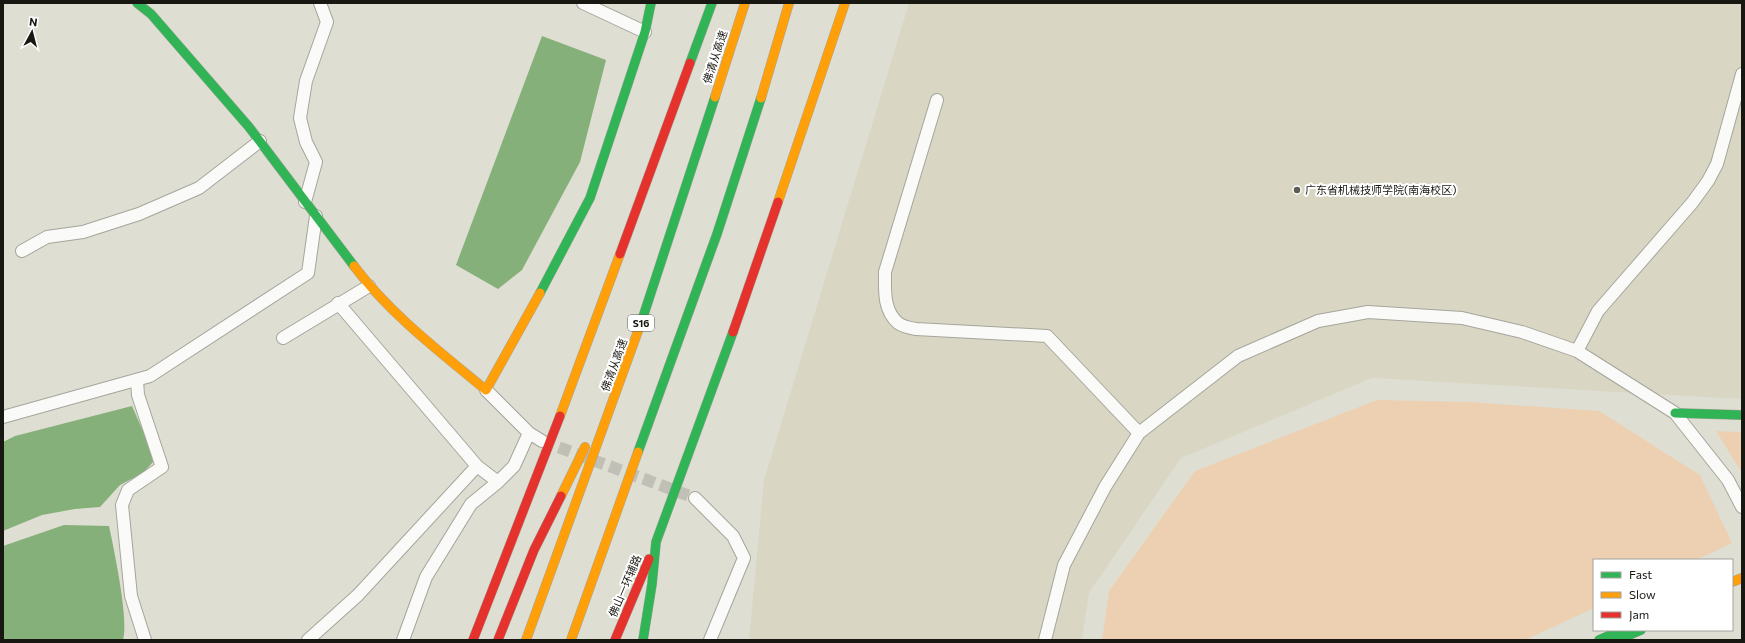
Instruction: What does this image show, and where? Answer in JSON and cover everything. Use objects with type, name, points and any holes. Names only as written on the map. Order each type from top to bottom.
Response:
[{"type":"main road","points":[[137,3],[150,14],[260,141],[369,286],[436,349],[486,390],[590,198],[645,32],[651,3]]},
{"type":"main road","points":[[473,640],[569,393],[712,3]]},
{"type":"main road","name":"佛清从高速","points":[[526,640],[673,232],[745,3]]},
{"type":"main road","points":[[571,640],[708,260],[761,99],[789,3]]},
{"type":"main road","points":[[643,640],[656,542],[757,266],[845,3]]},
{"type":"main road","points":[[498,640],[538,543],[622,376]]},
{"type":"main road","points":[[1675,413],[1742,415]]},
{"type":"main road","name":"佛山一环辅路","points":[[615,640],[656,542]]},
{"type":"main road","points":[[1733,590],[1742,586]]},
{"type":"main road","points":[[1600,640],[1620,631]]},
{"type":"main road","points":[[1618,640],[1639,631]]},
{"type":"street","points":[[305,202],[316,162],[306,142],[300,118],[306,81],[327,22],[320,3]]},
{"type":"street","points":[[583,3],[645,32]]},
{"type":"street","points":[[1577,351],[1598,311],[1692,203],[1708,181],[1717,164],[1742,74]]},
{"type":"street","points":[[937,100],[885,272],[885,294],[889,312],[899,324],[916,330],[1047,336],[1139,433]]},
{"type":"street","points":[[22,251],[47,237],[84,232],[139,214],[199,188],[260,141]]},
{"type":"street","points":[[3,417],[150,376],[308,273],[316,216]]},
{"type":"street","points":[[283,338],[338,303],[369,286]]},
{"type":"street","points":[[338,303],[477,466],[498,482]]},
{"type":"street","points":[[1044,640],[1064,565],[1105,487],[1139,433],[1238,356],[1318,321],[1368,312],[1462,318],[1522,332],[1577,351],[1675,413],[1728,480],[1742,507]]},
{"type":"street","points":[[137,380],[138,395],[162,467],[128,490],[122,505],[131,596],[145,640]]},
{"type":"street","points":[[486,390],[529,433],[542,441]]},
{"type":"street","points":[[403,640],[426,577],[471,504],[498,482],[514,466],[529,433]]},
{"type":"street","points":[[308,640],[358,595],[477,466]]},
{"type":"street","points":[[695,498],[733,536],[744,558],[710,640]]},
{"type":"shaded area","name":"广东省机械技师学院(南海校区)","points":[[909,3],[1742,3],[1742,399],[1372,378],[1181,458],[1089,593],[1082,640],[749,640],[764,480]]},
{"type":"shaded area","points":[[542,36],[606,60],[580,162],[522,270],[498,289],[456,265]]},
{"type":"shaded area","points":[[1377,400],[1470,402],[1599,411],[1700,475],[1732,543],[1698,559],[1593,559],[1593,608],[1525,640],[1102,640],[1109,591],[1195,471]]},
{"type":"shaded area","points":[[132,406],[152,452],[153,462],[143,473],[120,485],[100,507],[75,509],[42,515],[3,531],[3,442],[15,436]]},
{"type":"shaded area","points":[[1716,431],[1742,432],[1742,473]]},
{"type":"shaded area","points":[[64,525],[109,526],[123,601],[123,640],[3,640],[3,546]]},
{"type":"tunnel","points":[[542,441],[695,498]]},
{"type":"traffic: fast","points":[[137,3],[151,14],[249,127],[354,266]]},
{"type":"traffic: fast","points":[[540,293],[590,198],[645,32],[651,3]]},
{"type":"traffic: fast","points":[[690,63],[712,3]]},
{"type":"traffic: fast","points":[[642,320],[715,97]]},
{"type":"traffic: fast","points":[[638,452],[717,234],[761,98]]},
{"type":"traffic: fast","points":[[643,640],[652,584],[656,542],[733,332]]},
{"type":"traffic: fast","points":[[1675,413],[1742,415]]},
{"type":"traffic: fast","points":[[1599,640],[1620,631]]},
{"type":"traffic: fast","points":[[1618,640],[1639,631]]},
{"type":"traffic: slow","points":[[715,97],[745,3]]},
{"type":"traffic: slow","points":[[761,98],[789,3]]},
{"type":"traffic: slow","points":[[778,202],[845,3]]},
{"type":"traffic: slow","points":[[560,416],[620,254]]},
{"type":"traffic: slow","points":[[354,266],[383,300],[416,332],[486,390],[540,293]]},
{"type":"traffic: slow","points":[[526,640],[642,320]]},
{"type":"traffic: slow","points":[[561,496],[585,447]]},
{"type":"traffic: slow","points":[[571,640],[638,452]]},
{"type":"traffic: slow","points":[[1733,582],[1742,578]]},
{"type":"traffic: jam","points":[[620,254],[690,63]]},
{"type":"traffic: jam","points":[[733,332],[778,202]]},
{"type":"traffic: jam","points":[[473,640],[560,416]]},
{"type":"traffic: jam","points":[[498,640],[534,550],[561,496]]},
{"type":"traffic: jam","points":[[615,640],[649,559]]},
{"type":"place","name":"广东省机械技师学院(南海校区)","points":[[1297,190]]}]
